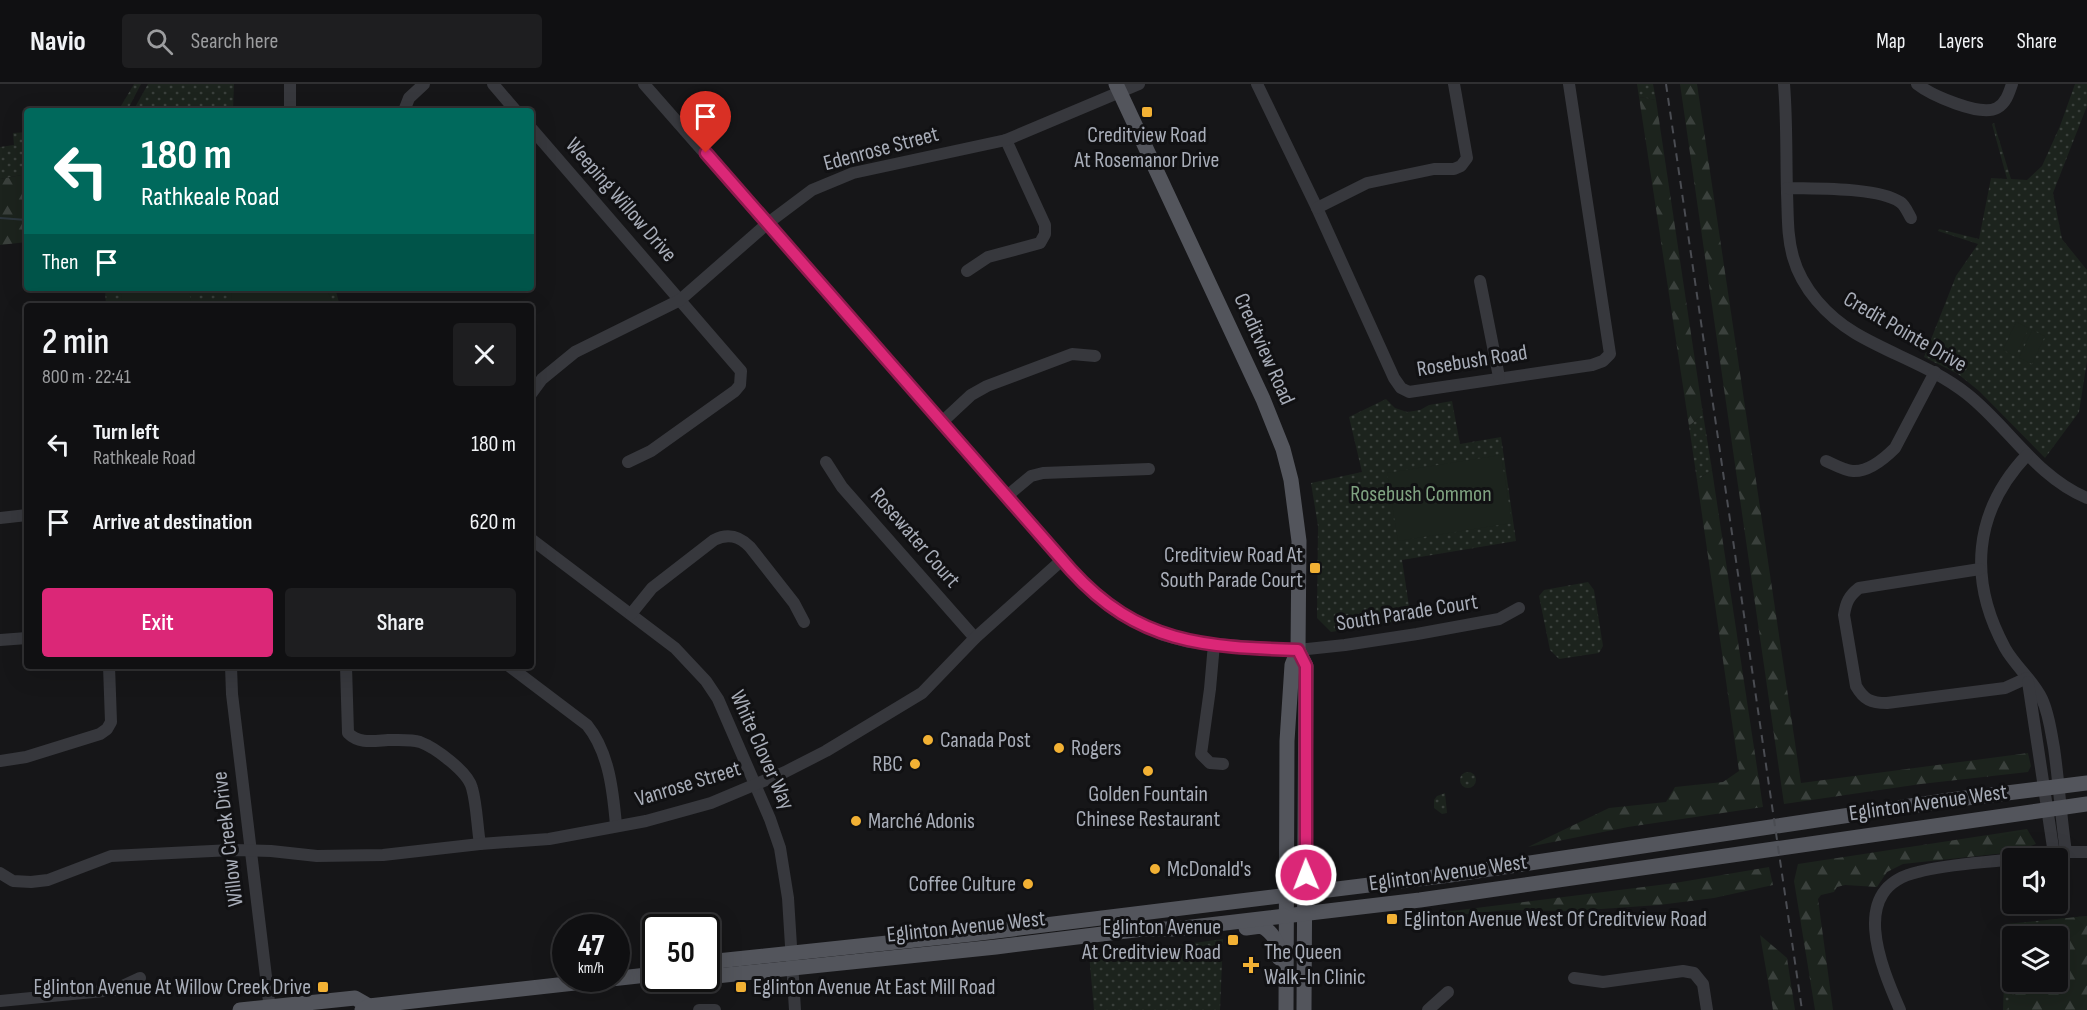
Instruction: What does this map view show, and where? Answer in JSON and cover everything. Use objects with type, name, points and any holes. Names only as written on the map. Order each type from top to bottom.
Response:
[{"type":"main road","name":"Creditview Road","points":[[1118,88],[1263,399],[1283,449],[1291,480],[1299,541],[1298,650],[1292,665],[1287,741],[1286,1007]]},
{"type":"main road","name":"Creditview Road","points":[[1298,650],[1306,666],[1304,1010]]},
{"type":"main road","name":"Eglinton Avenue West","points":[[792,961],[972,934],[1483,871],[1950,800],[2087,783]]},
{"type":"main road","name":"Eglinton Avenue West","points":[[720,961],[792,961],[1143,929],[1176,929],[1475,893],[2087,804]]},
{"type":"main road","points":[[1215,924],[1221,931],[1261,926],[1274,937],[1279,950],[1279,990],[1286,1007]]},
{"type":"main road","points":[[240,1010],[355,998],[365,1008],[642,976]]},
{"type":"street","points":[[290,84],[290,108]]},
{"type":"street","points":[[405,108],[410,98],[424,84]]},
{"type":"street","points":[[493,84],[513,108]]},
{"type":"street","name":"South Parade Court","points":[[644,84],[1079,579],[1114,610],[1132,621],[1163,635],[1189,642],[1298,650],[1380,640],[1499,619],[1519,608]]},
{"type":"street","name":"Edenrose Street","points":[[534,390],[542,380],[575,352],[680,300],[768,223],[812,190],[853,173],[1006,140],[1118,88],[1138,84]]},
{"type":"street","name":"Rosebush Road","points":[[1257,84],[1317,208],[1394,378],[1401,388],[1409,392],[1592,365],[1603,361],[1610,354],[1569,84]]},
{"type":"street","points":[[1317,208],[1378,180],[1461,166],[1467,158],[1454,84]]},
{"type":"street","name":"Credit Pointe Drive","points":[[1784,84],[1788,232],[1793,258],[1819,303],[1837,321],[1861,336],[1935,372],[1980,404],[2027,455],[2058,481],[2087,498]]},
{"type":"street","points":[[1917,84],[1928,92],[1976,110],[1989,111],[1999,107],[2006,100],[2012,84]]},
{"type":"street","name":"Weeping Willow Drive","points":[[534,131],[741,371],[740,385],[651,451],[628,462]]},
{"type":"street","points":[[967,271],[988,257],[1040,243],[1045,234],[1045,225],[1006,140]]},
{"type":"street","points":[[1787,188],[1843,190],[1882,195],[1902,203],[1911,218]]},
{"type":"street","points":[[1479,281],[1499,377]]},
{"type":"street","points":[[942,422],[971,395],[987,386],[1072,354],[1095,356]]},
{"type":"street","points":[[1826,461],[1853,471],[1871,466],[1885,458],[1895,448],[1935,372]]},
{"type":"street","points":[[2027,455],[2010,475],[1994,502],[1981,546],[1980,569],[1986,602],[1996,628],[2006,649],[2027,678],[2051,787],[2059,848]]},
{"type":"street","name":"Rosewater Court","points":[[826,462],[842,487],[975,638]]},
{"type":"street","points":[[1007,496],[1031,476],[1043,473],[1149,470]]},
{"type":"street","points":[[0,518],[24,515]]},
{"type":"street","points":[[631,614],[652,588],[714,540],[722,536],[731,536],[742,540],[750,547],[794,603],[804,622]]},
{"type":"street","name":"White Clover Way","points":[[534,541],[683,656],[706,681],[724,709],[773,827],[782,858],[788,898],[795,1010]]},
{"type":"street","name":"Vanrose Street","points":[[0,873],[13,881],[31,882],[48,880],[111,856],[271,850],[317,856],[383,855],[549,839],[646,821],[711,802],[756,785],[826,751],[922,693],[975,638],[1062,560]]},
{"type":"street","points":[[1980,569],[1859,588],[1850,595],[1845,603],[1844,615],[1856,686],[1861,696],[1872,703],[1887,703],[2005,688],[2027,678]]},
{"type":"street","points":[[0,640],[24,638]]},
{"type":"street","points":[[1214,644],[1201,754],[1210,763],[1222,764]]},
{"type":"street","points":[[0,761],[26,757],[100,734],[107,729],[111,722],[109,669]]},
{"type":"street","name":"Willow Creek Drive","points":[[231,669],[232,694],[269,1008]]},
{"type":"street","points":[[346,669],[348,733],[364,741],[420,742],[449,761],[462,772],[472,786],[480,844]]},
{"type":"street","points":[[513,669],[587,725],[596,736],[603,751],[616,825]]},
{"type":"street","points":[[2068,853],[2087,852]]},
{"type":"street","points":[[1900,1010],[1879,956],[1875,932],[1878,900],[1895,881],[1916,872],[2002,860]]},
{"type":"street","points":[[1574,978],[1603,982],[1683,970],[1694,973],[1703,984],[1707,1010]]},
{"type":"street","points":[[0,1001],[114,990],[140,978]]},
{"type":"street","points":[[1428,1010],[1448,992]]},
{"type":"street","points":[[699,1010],[715,1010]]},
{"type":"green space","points":[[134,84],[141,84],[129,108],[120,108]]},
{"type":"green space","points":[[148,84],[234,84],[233,108],[135,108]]},
{"type":"green space","points":[[1637,84],[1653,84],[1656,100],[1639,97]]},
{"type":"green space","points":[[1680,84],[1697,84],[1801,783],[2028,753],[2031,766],[2028,772],[1921,784],[1784,804]]},
{"type":"green space","points":[[2075,84],[2087,84],[2087,106],[2053,193],[2062,239],[2087,270],[2087,361],[2079,412],[2045,458],[1979,391],[1958,374],[1924,357],[1956,276],[1978,244],[1938,231],[1939,229],[1979,239],[1991,178],[2007,179],[1992,124],[1994,123],[2011,179],[2027,180],[2042,166]]},
{"type":"green space","points":[[1639,97],[1656,100],[1703,414],[1689,426]]},
{"type":"green space","points":[[24,132],[24,175],[0,179],[0,147],[14,145],[13,133]]},
{"type":"green space","points":[[24,175],[24,242],[0,245],[0,179]]},
{"type":"green space","points":[[105,291],[336,291],[339,303],[106,303]]},
{"type":"green space","points":[[120,291],[189,291],[191,303],[122,303]]},
{"type":"green space","points":[[231,291],[327,291],[333,303],[232,303]]},
{"type":"green space","points":[[2016,322],[2029,328],[2015,356],[2003,350]]},
{"type":"green space","points":[[2032,330],[2045,336],[2032,364],[2019,358]]},
{"type":"green space","name":"Rosebush Common","points":[[1386,399],[1395,408],[1407,412],[1452,401],[1460,444],[1501,437],[1516,541],[1402,560],[1411,619],[1331,632],[1317,618],[1318,526],[1311,483],[1362,472],[1349,417]]},
{"type":"green space","points":[[1703,414],[1712,470],[1697,480],[1689,426]]},
{"type":"green space","points":[[1501,455],[1512,523],[1398,541],[1387,473]]},
{"type":"green space","points":[[1712,470],[1763,807],[1628,827],[1528,847],[1609,808],[1666,802],[1675,787],[1723,782],[1739,771],[1697,480]]},
{"type":"green space","points":[[1588,582],[1594,590],[1603,646],[1599,653],[1559,659],[1550,650],[1539,596],[1544,590]]},
{"type":"green space","points":[[1468,772],[1474,774],[1476,780],[1474,786],[1468,788],[1462,786],[1460,780],[1462,774]]},
{"type":"green space","points":[[1445,793],[1447,813],[1442,814],[1434,808],[1434,800]]},
{"type":"green space","points":[[2027,829],[2036,844],[2026,848],[2002,848],[2002,853],[1903,864],[1887,872],[1877,887],[1845,885],[1837,887],[1834,892],[1821,895],[1818,899],[1833,1010],[1815,1010],[1794,881],[1798,864]]},
{"type":"green space","points":[[1769,867],[1773,885],[1714,898],[1659,905],[1572,911],[1507,910],[1427,918],[1428,914],[1675,883]]},
{"type":"green space","points":[[2087,916],[2087,1010],[2003,1010],[2004,992],[2068,992],[2068,926],[2006,926],[2006,924]]},
{"type":"green space","points":[[2087,916],[2087,1010],[2007,1010],[2015,992],[2068,992],[2068,926],[2032,926],[2047,920]]},
{"type":"green space","points":[[1760,935],[1787,958],[1795,1010],[1773,1010]]},
{"type":"green space","points":[[1223,939],[1220,1010],[1094,1010],[1089,954],[1127,952]]},
{"type":"waterway","points":[[0,218],[24,220]]},
{"type":"railway","points":[[1666,84],[1802,1010]]},
{"type":"place","name":"Creditview Road At Rosemanor Drive","points":[[1147,112]]},
{"type":"place","name":"Creditview Road At South Parade Court","points":[[1315,568]]},
{"type":"place","name":"Canada Post","points":[[928,740]]},
{"type":"place","name":"Rogers","points":[[1059,748]]},
{"type":"place","name":"RBC","points":[[915,764]]},
{"type":"place","name":"Golden Fountain Chinese Restaurant","points":[[1148,771]]},
{"type":"place","name":"Marché Adonis","points":[[856,821]]},
{"type":"place","name":"McDonald's","points":[[1155,869]]},
{"type":"place","name":"Coffee Culture","points":[[1028,884]]},
{"type":"place","name":"Eglinton Avenue West Of Creditview Road","points":[[1392,919]]},
{"type":"place","name":"Eglinton Avenue At Creditview Road","points":[[1233,940]]},
{"type":"place","name":"The Queen Walk-In Clinic","points":[[1251,965]]},
{"type":"place","name":"Eglinton Avenue At Willow Creek Drive","points":[[323,987]]},
{"type":"place","name":"Eglinton Avenue At East Mill Road","points":[[741,987]]},
{"type":"route","points":[[706,153],[1079,579],[1114,610],[1163,635],[1189,642],[1298,650],[1306,666],[1306,875]]}]
